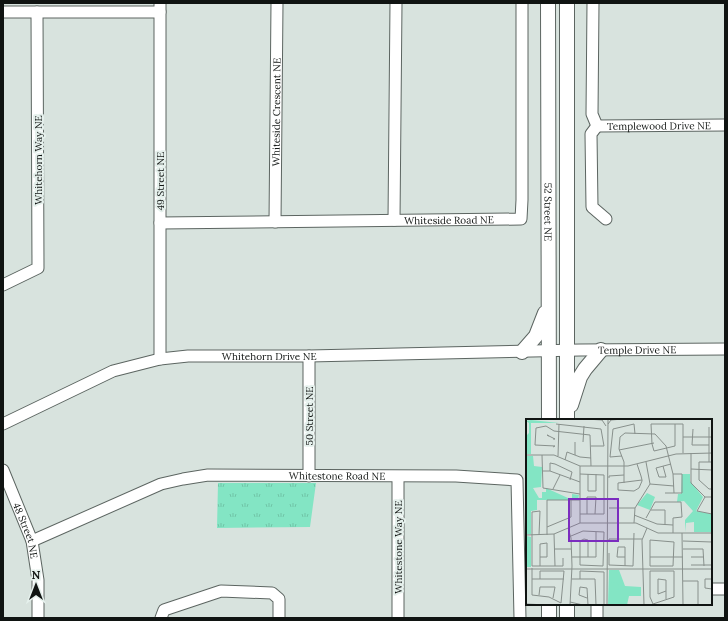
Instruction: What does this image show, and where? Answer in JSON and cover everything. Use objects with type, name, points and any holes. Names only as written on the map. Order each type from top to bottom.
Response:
[{"type":"main road","name":"52 Street NE","points":[[548,3],[549,419]]},
{"type":"main road","name":"52 Street NE","points":[[567,3],[567,419]]},
{"type":"main road","points":[[522,352],[536,336],[548,303]]},
{"type":"main road","points":[[567,419],[580,378],[585,369],[601,350]]},
{"type":"main road","points":[[549,605],[549,618]]},
{"type":"main road","points":[[567,605],[567,618]]},
{"type":"street","name":"Whiteside Crescent NE","points":[[275,222],[277,3]]},
{"type":"street","points":[[394,220],[396,3]]},
{"type":"street","name":"Whiteside Road NE","points":[[160,223],[521,219],[522,3]]},
{"type":"street","name":"Templewood Drive NE","points":[[593,3],[592,114],[597,126],[725,125]]},
{"type":"street","points":[[3,12],[160,7]]},
{"type":"street","name":"49 Street NE","points":[[160,7],[160,359]]},
{"type":"street","name":"Whitehorn Way NE","points":[[3,285],[38,268],[37,12]]},
{"type":"street","points":[[597,126],[590,134],[592,206],[606,219]]},
{"type":"street","name":"Temple Drive NE","points":[[548,351],[725,349]]},
{"type":"street","name":"Whitehorn Drive NE","points":[[3,424],[113,371],[160,359],[188,356],[309,356],[548,351]]},
{"type":"street","name":"50 Street NE","points":[[309,356],[309,476]]},
{"type":"street","name":"48 Street NE","points":[[3,470],[32,541],[38,580],[38,618]]},
{"type":"street","name":"Whitestone Road NE","points":[[32,541],[161,484],[208,475],[398,477],[456,476],[517,480],[520,618]]},
{"type":"street","name":"Whitestone Way NE","points":[[398,477],[398,618]]},
{"type":"street","points":[[712,589],[725,589]]},
{"type":"street","points":[[161,618],[164,610],[221,591],[272,593],[279,598],[279,618]]},
{"type":"street","points":[[597,605],[597,618]]},
{"type":"green space","points":[[3,3],[136,3],[133,4]]},
{"type":"green space","points":[[218,483],[316,483],[310,527],[217,528]]}]
